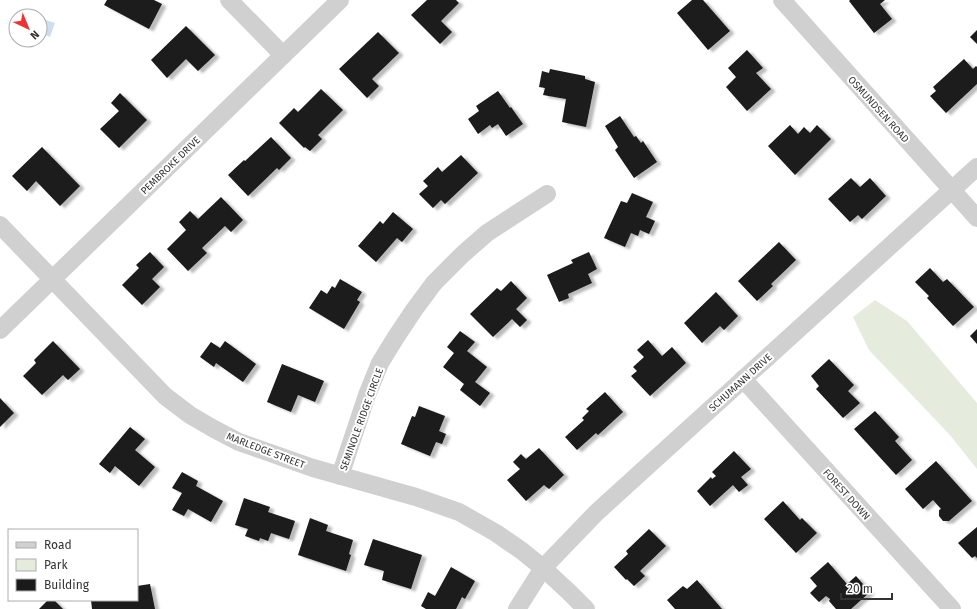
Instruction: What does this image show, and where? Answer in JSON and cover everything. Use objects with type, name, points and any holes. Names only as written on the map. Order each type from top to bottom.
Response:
[{"type":"street","points":[[229,0],[283,55]]},
{"type":"street","name":"PEMBROKE DRIVE","points":[[0,330],[340,0]]},
{"type":"street","name":"OSMUNDSEN ROAD","points":[[782,0],[977,218]]},
{"type":"street","name":"SCHUMANN DRIVE","points":[[517,609],[544,568],[596,513],[977,167]]},
{"type":"street","name":"SEMINOLE RIDGE CIRCLE","points":[[340,476],[367,394],[380,363],[414,310],[434,284],[487,233],[547,194]]},
{"type":"street","name":"MARLEDGE STREET","points":[[0,225],[165,396],[190,415],[239,442],[313,468],[416,497],[459,512],[496,533],[522,551],[544,568],[586,609]]},
{"type":"street","name":"FOREST DOWN","points":[[743,379],[952,609]]},
{"type":"green space","points":[[875,300],[907,321],[977,403],[977,469],[950,435],[869,350],[853,317]]},
{"type":"water","points":[[48,21],[55,23],[50,37],[48,36]]},
{"type":"building","points":[[107,0],[154,0],[162,4],[149,29],[104,5]]},
{"type":"building","points":[[427,0],[456,0],[459,3],[441,21],[452,32],[440,44],[411,15]]},
{"type":"building","points":[[692,0],[703,0],[730,31],[708,50],[677,13]]},
{"type":"building","points":[[885,0],[880,4],[892,19],[874,33],[849,1]]},
{"type":"building","points":[[186,26],[215,55],[198,71],[186,59],[167,78],[151,60]]},
{"type":"building","points":[[977,30],[977,44],[970,37]]},
{"type":"building","points":[[378,32],[399,53],[372,79],[379,86],[367,98],[339,69]]},
{"type":"building","points":[[747,50],[763,68],[756,73],[771,89],[747,111],[726,87],[736,77],[728,68]]},
{"type":"building","points":[[964,59],[973,69],[976,66],[977,67],[977,84],[946,113],[930,96],[936,91],[933,87]]},
{"type":"building","points":[[550,69],[585,76],[585,79],[595,82],[586,127],[562,122],[566,99],[543,95],[545,88],[539,87],[542,71],[549,73]]},
{"type":"building","points":[[321,89],[343,110],[318,135],[322,139],[310,151],[305,147],[304,148],[279,123],[294,108],[298,112]]},
{"type":"building","points":[[498,91],[523,124],[506,136],[498,124],[492,128],[490,125],[478,134],[468,119],[479,111],[476,106]]},
{"type":"building","points":[[120,93],[147,120],[119,148],[100,129],[119,111],[111,103]]},
{"type":"building","points":[[620,116],[634,137],[636,136],[641,143],[643,141],[657,162],[634,178],[615,150],[618,147],[605,126]]},
{"type":"building","points":[[790,125],[798,134],[804,127],[810,133],[817,125],[831,139],[795,175],[768,146]]},
{"type":"building","points":[[271,137],[291,158],[279,170],[277,168],[248,196],[228,175]]},
{"type":"building","points":[[42,147],[80,186],[60,206],[36,181],[27,191],[12,176]]},
{"type":"building","points":[[461,155],[478,173],[445,204],[441,200],[433,208],[419,194],[428,186],[423,181],[438,167],[442,172]]},
{"type":"building","points":[[851,178],[860,187],[870,178],[886,196],[862,219],[858,215],[850,222],[828,199]]},
{"type":"building","points":[[632,193],[653,202],[646,217],[655,221],[649,234],[640,230],[638,236],[631,233],[625,247],[604,238],[621,201],[627,203]]},
{"type":"building","points":[[221,197],[243,220],[231,232],[225,226],[202,248],[207,253],[188,271],[167,249],[186,230],[179,222],[190,211],[198,219]]},
{"type":"building","points":[[393,212],[413,229],[402,242],[397,238],[376,262],[358,246],[380,221],[383,224]]},
{"type":"building","points":[[779,242],[796,260],[771,284],[773,286],[757,301],[738,281]]},
{"type":"building","points":[[150,252],[164,267],[152,279],[160,287],[142,305],[122,285],[139,268],[136,265]]},
{"type":"building","points":[[589,252],[597,269],[588,274],[592,283],[568,294],[569,298],[559,302],[547,275],[573,263],[571,260]]},
{"type":"building","points":[[930,268],[943,282],[947,279],[974,307],[953,326],[927,298],[929,296],[915,282]]},
{"type":"building","points":[[340,279],[362,292],[357,300],[360,302],[344,329],[309,308],[321,290],[327,294],[332,286],[335,288]]},
{"type":"building","points":[[511,281],[527,298],[516,309],[527,320],[520,327],[512,319],[493,337],[470,314],[497,288],[501,291]]},
{"type":"building","points":[[716,292],[738,316],[724,330],[720,326],[702,343],[684,323]]},
{"type":"building","points":[[977,329],[977,344],[970,336]]},
{"type":"building","points":[[460,331],[475,342],[467,351],[487,367],[475,382],[490,393],[480,406],[460,390],[464,384],[443,367],[454,353],[447,347]]},
{"type":"building","points":[[648,340],[662,356],[672,347],[686,363],[650,396],[631,376],[637,371],[633,367],[644,357],[637,350]]},
{"type":"building","points":[[53,341],[80,369],[68,380],[63,375],[42,395],[23,376],[36,363],[34,360]]},
{"type":"building","points":[[225,341],[256,364],[243,382],[216,363],[214,367],[200,357],[211,342],[220,348]]},
{"type":"building","points":[[829,359],[854,385],[848,391],[860,403],[843,418],[816,389],[819,386],[811,376]]},
{"type":"building","points":[[282,364],[324,381],[315,402],[298,395],[291,412],[267,402]]},
{"type":"building","points":[[605,392],[623,412],[598,435],[596,433],[577,450],[565,437],[584,420],[582,418],[589,411],[586,409]]},
{"type":"building","points":[[0,398],[14,413],[0,427]]},
{"type":"building","points":[[419,406],[445,416],[439,431],[446,434],[442,444],[436,442],[430,456],[401,444],[412,416],[415,417]]},
{"type":"building","points":[[875,411],[899,437],[895,441],[912,460],[896,475],[854,429]]},
{"type":"building","points":[[130,427],[145,439],[135,450],[155,467],[139,486],[115,466],[110,473],[99,464]]},
{"type":"building","points":[[539,448],[564,475],[549,489],[544,485],[526,501],[507,480],[520,469],[513,462],[521,454],[526,459]]},
{"type":"building","points":[[734,451],[751,469],[741,477],[748,485],[739,492],[733,485],[710,506],[697,491],[711,477],[712,479],[716,476],[712,472]]},
{"type":"building","points":[[936,461],[972,501],[949,521],[943,521],[939,516],[939,510],[941,509],[933,500],[923,509],[905,489]]},
{"type":"building","points":[[182,472],[198,481],[196,486],[223,501],[211,522],[188,509],[184,516],[172,510],[182,493],[172,488]]},
{"type":"building","points":[[244,498],[270,507],[268,512],[295,521],[289,539],[271,533],[268,541],[260,538],[259,541],[245,536],[248,529],[235,525]]},
{"type":"building","points":[[783,501],[800,520],[802,518],[817,533],[796,553],[764,519]]},
{"type":"building","points":[[310,518],[328,525],[326,531],[353,540],[349,554],[351,555],[346,571],[298,555]]},
{"type":"building","points":[[977,527],[977,558],[975,556],[972,558],[958,543]]},
{"type":"building","points":[[649,529],[666,546],[640,571],[645,576],[634,586],[614,567],[628,554],[626,551]]},
{"type":"building","points":[[373,539],[422,555],[411,589],[382,580],[384,571],[364,565]]},
{"type":"building","points":[[828,562],[847,584],[856,576],[870,592],[851,609],[836,609],[829,601],[830,599],[826,596],[819,602],[810,593],[817,586],[810,578]]},
{"type":"building","points":[[451,567],[475,581],[465,599],[462,597],[456,609],[426,609],[421,606],[428,592],[435,596]]},
{"type":"building","points":[[697,580],[722,609],[675,609],[667,600],[683,586],[687,589]]},
{"type":"building","points":[[150,584],[155,609],[92,609],[91,601],[138,601],[138,586]]},
{"type":"building","points":[[47,601],[55,601],[63,609],[39,609]]}]
